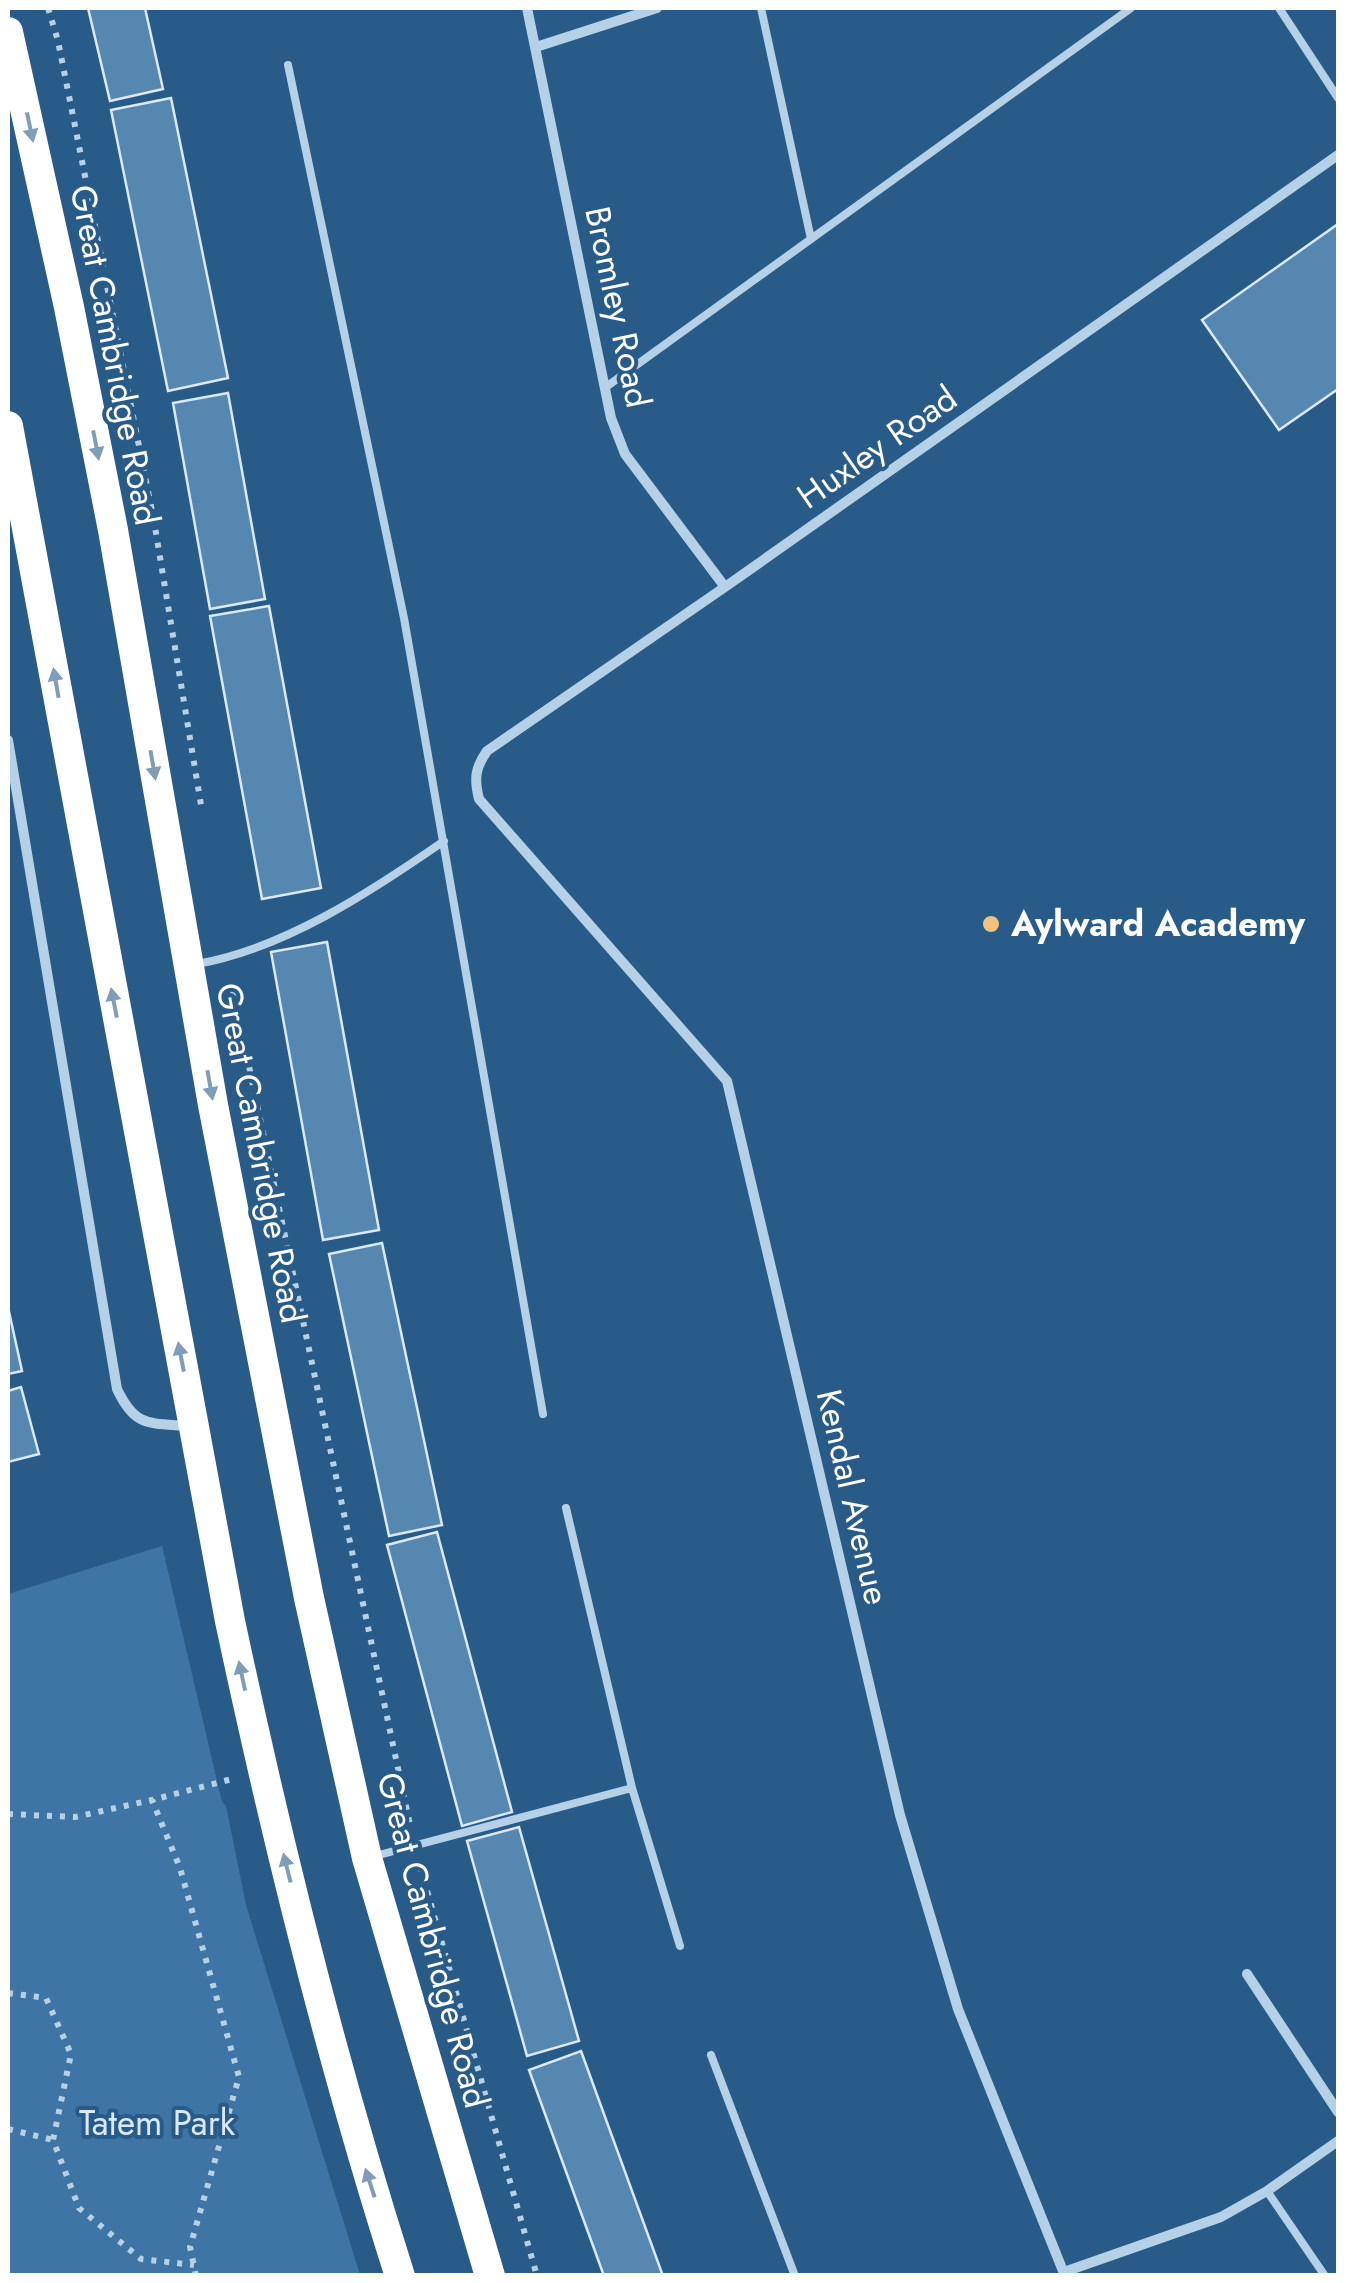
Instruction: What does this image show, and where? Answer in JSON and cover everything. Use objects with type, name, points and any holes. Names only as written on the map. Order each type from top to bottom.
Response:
[{"type":"highway","name":"Great Cambridge Road","points":[[8,32],[69,306],[113,530],[188,966],[275,1432],[367,1858],[490,2276]]},
{"type":"highway","points":[[8,426],[262,1772],[350,2122],[400,2276]]},
{"type":"street","name":"Bromley Road","points":[[527,8],[611,418],[625,454],[724,588]]},
{"type":"street","points":[[536,47],[657,8]]},
{"type":"street","name":"Huxley Road","points":[[479,799],[476,766],[487,751],[1338,155]]},
{"type":"street","points":[[8,740],[117,1389],[128,1412],[148,1423],[194,1426]]},
{"type":"street","name":"Kendal Avenue","points":[[479,799],[727,1081],[900,1815],[958,2010],[1064,2274]]},
{"type":"street","points":[[1247,1974],[1338,2112]]},
{"type":"street","points":[[1064,2274],[1221,2216],[1338,2141]]},
{"type":"lane","points":[[761,8],[811,239]]},
{"type":"lane","points":[[606,387],[1131,8]]},
{"type":"lane","points":[[1280,8],[1338,98]]},
{"type":"lane","points":[[288,65],[404,618],[543,1414]]},
{"type":"lane","points":[[188,966],[226,959],[341,908],[444,841]]},
{"type":"lane","points":[[566,1508],[632,1788],[680,1946]]},
{"type":"lane","points":[[367,1858],[632,1788]]},
{"type":"lane","points":[[711,2055],[795,2276]]},
{"type":"lane","points":[[1267,2190],[1325,2276]]},
{"type":"path","name":"Great Cambridge Road","points":[[48,8],[58,41],[154,521],[204,826]]},
{"type":"path","name":"Great Cambridge Road","points":[[226,959],[414,1846],[537,2276]]},
{"type":"path","points":[[8,1814],[74,1817],[262,1772]]},
{"type":"path","points":[[152,1800],[180,1868],[239,2077],[190,2247],[196,2276]]},
{"type":"path","points":[[8,1993],[46,1998],[71,2054],[53,2140],[79,2208],[141,2259],[194,2264]]},
{"type":"path","points":[[8,2129],[53,2140]]},
{"type":"green space","name":"Tatem Park","points":[[162,1546],[226,1806],[246,1905],[360,2275],[8,2275],[8,1594]]},
{"type":"building","points":[[88,8],[145,8],[163,89],[110,101]]},
{"type":"building","points":[[171,98],[228,378],[168,391],[111,110]]},
{"type":"building","points":[[1338,224],[1338,389],[1279,430],[1202,320]]},
{"type":"building","points":[[228,393],[265,599],[210,609],[173,403]]},
{"type":"building","points":[[269,606],[321,888],[262,899],[210,616]]},
{"type":"building","points":[[327,942],[379,1230],[323,1240],[271,952]]},
{"type":"building","points":[[382,1243],[442,1525],[389,1536],[329,1254]]},
{"type":"building","points":[[8,1307],[22,1371],[8,1374]]},
{"type":"building","points":[[21,1387],[39,1454],[8,1462],[8,1391]]},
{"type":"building","points":[[437,1532],[512,1812],[462,1826],[387,1545]]},
{"type":"building","points":[[519,1827],[579,2041],[527,2056],[467,1841]]},
{"type":"building","points":[[581,2051],[663,2276],[604,2276],[529,2070]]},
{"type":"place","name":"Aylward Academy","points":[[991,924]]}]
